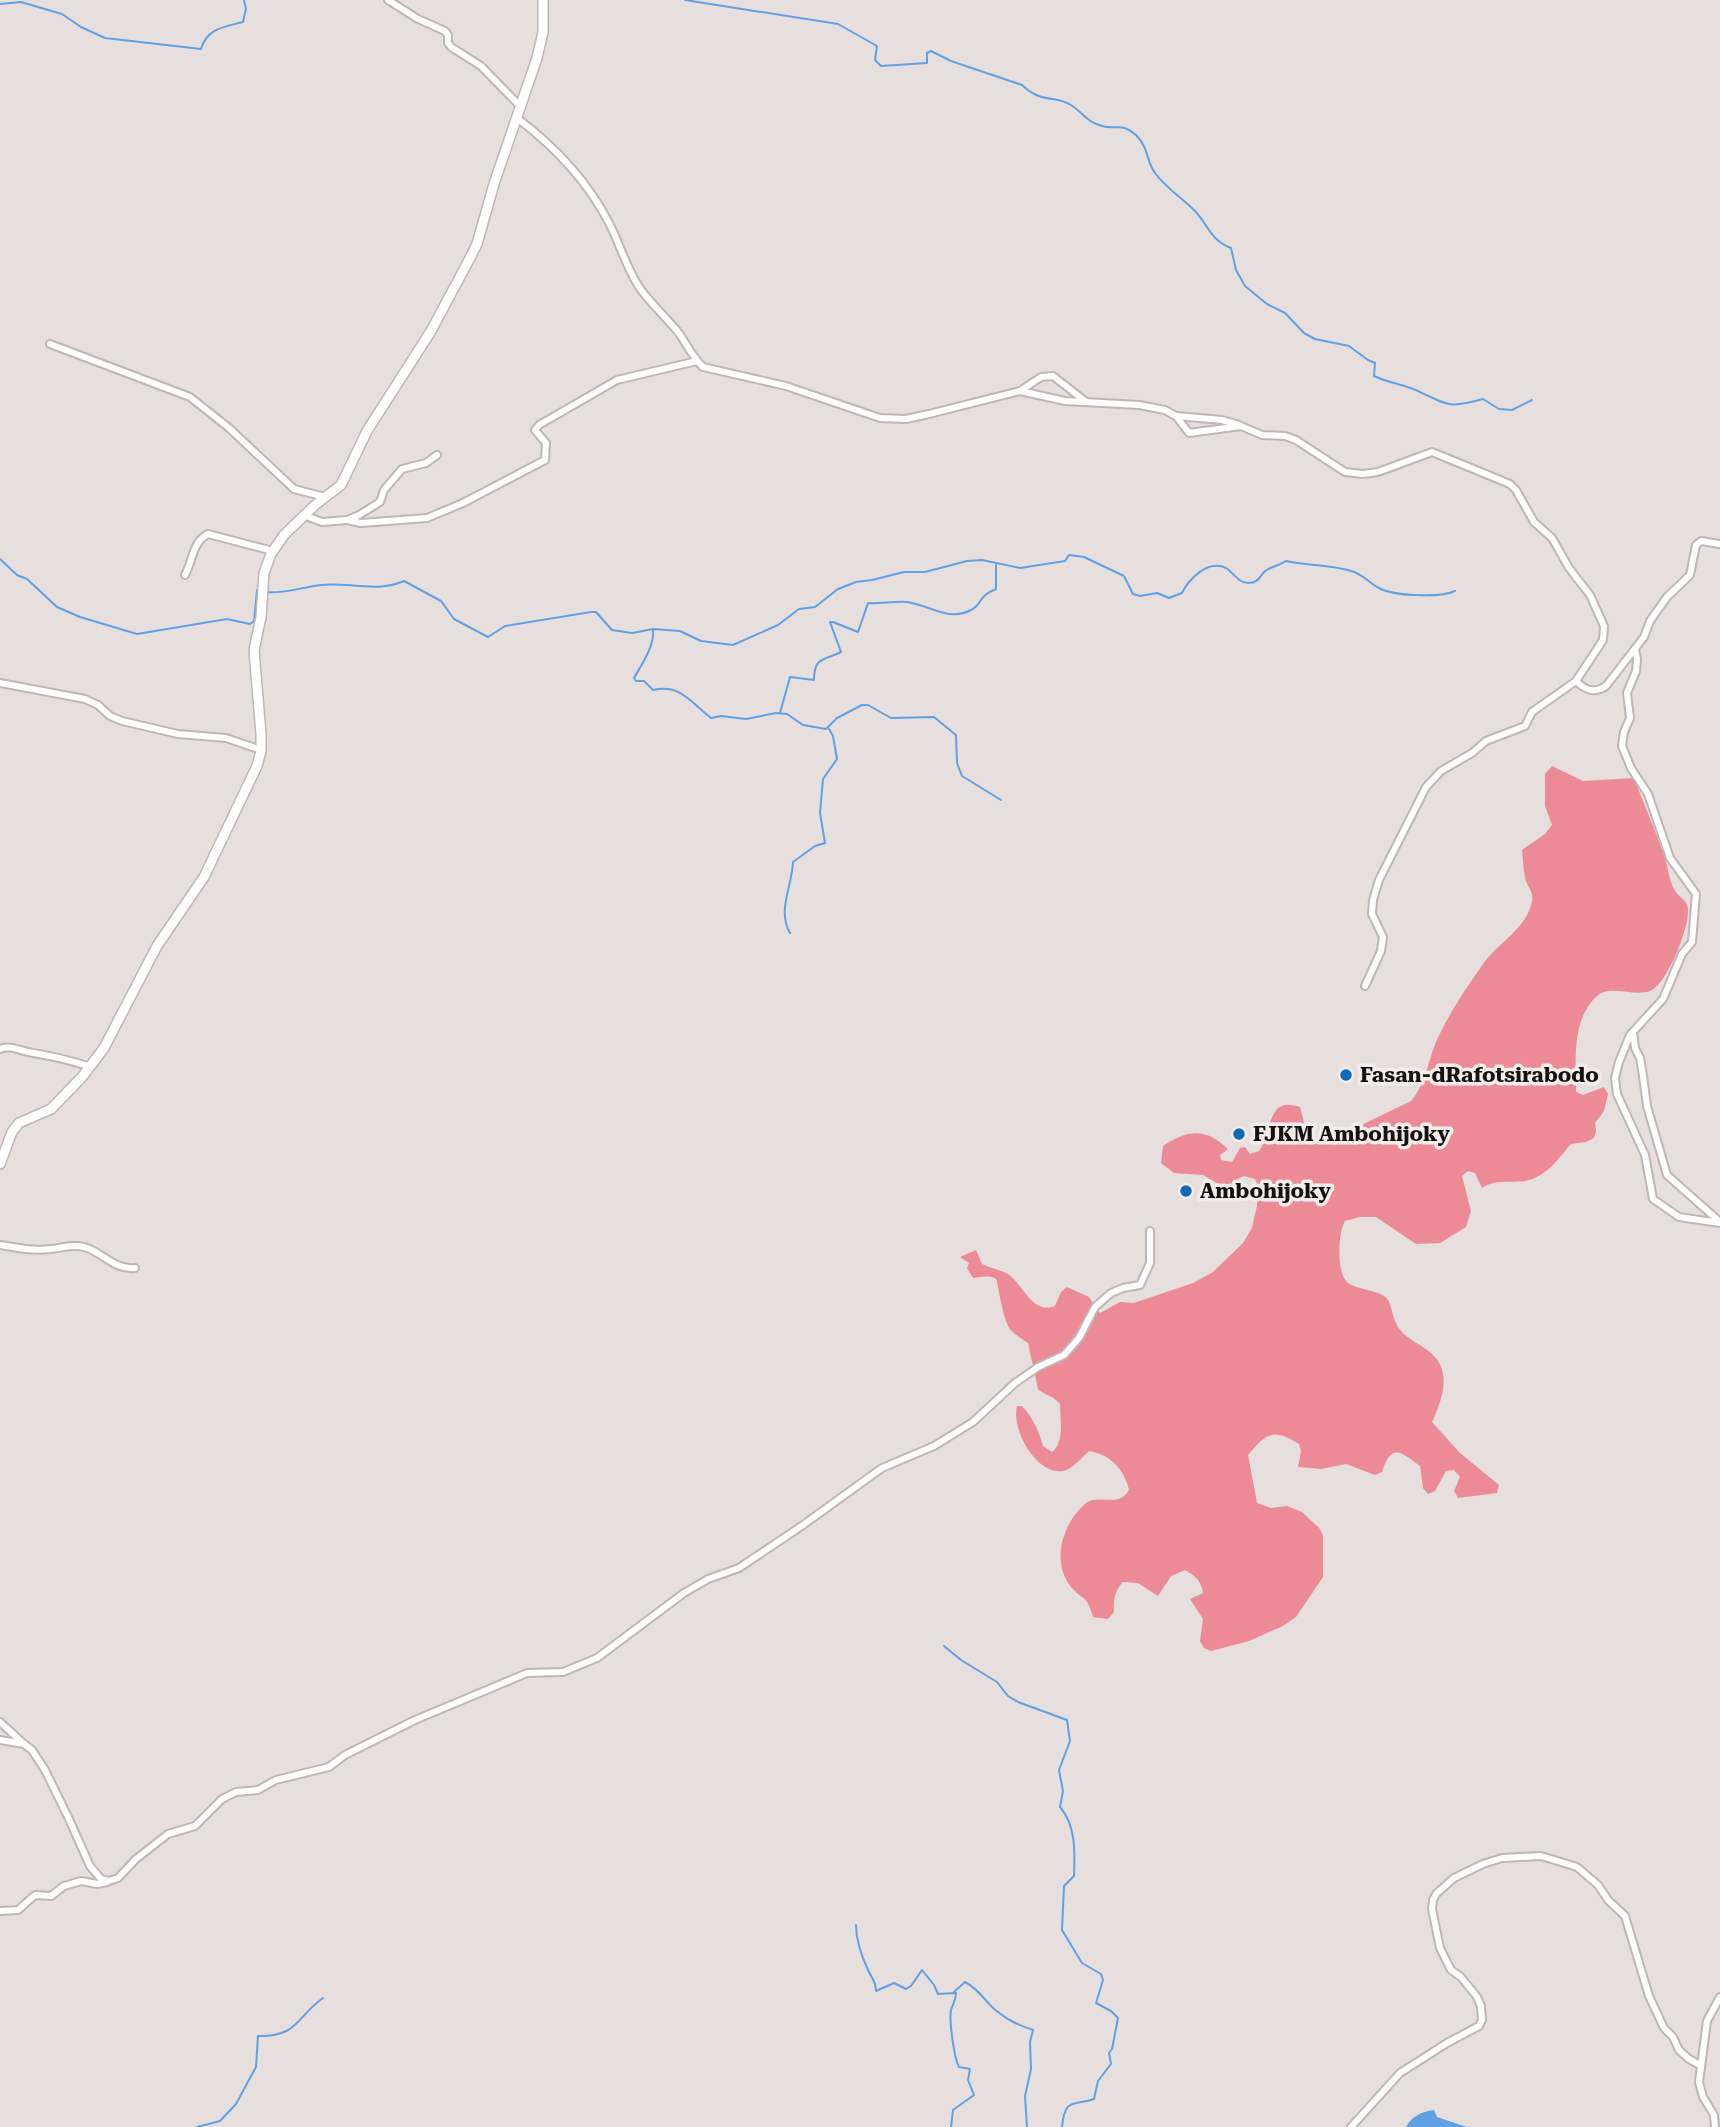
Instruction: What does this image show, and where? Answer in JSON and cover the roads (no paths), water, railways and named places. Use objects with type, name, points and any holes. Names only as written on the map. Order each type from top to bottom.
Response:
[{"type":"street","points":[[388,0],[418,19],[445,31],[448,34],[447,43],[451,47],[481,66],[521,107]]},
{"type":"street","points":[[0,1164],[12,1132],[19,1124],[51,1109],[104,1048],[157,946],[204,877],[257,766],[261,750],[254,650],[261,617],[264,573],[273,551],[284,536],[341,485],[367,431],[432,331],[477,244],[494,184],[537,58],[543,32],[542,0]]},
{"type":"street","points":[[517,118],[540,135],[592,194],[611,226],[626,264],[640,289],[679,333],[703,367],[786,386],[880,418],[917,417],[1020,391],[1041,377],[1053,376],[1086,402]]},
{"type":"street","points":[[50,344],[190,397],[229,428],[294,489],[325,497]]},
{"type":"street","points":[[306,516],[322,522],[346,520],[361,523],[427,518],[463,503],[545,460],[546,443],[535,429],[539,425],[617,380],[697,361]]},
{"type":"street","points":[[1020,391],[1065,401],[1139,405],[1175,416],[1222,421],[1262,435],[1285,436],[1296,440],[1345,472],[1378,472],[1432,452],[1510,484],[1534,522],[1552,538],[1569,568],[1590,595],[1604,626],[1603,640],[1576,681],[1532,712],[1525,726],[1486,741],[1472,753],[1441,771],[1426,787],[1379,880],[1372,914],[1382,937],[1381,951],[1365,986]]},
{"type":"street","points":[[1175,416],[1189,433],[1241,426]]},
{"type":"street","points":[[346,520],[380,502],[384,490],[402,469],[426,463],[437,455]]},
{"type":"street","points":[[186,575],[197,544],[208,534],[273,551]]},
{"type":"street","points":[[1576,681],[1591,691],[1599,691],[1606,686],[1644,637],[1650,621],[1667,597],[1690,575],[1696,545],[1701,541],[1720,544]]},
{"type":"street","points":[[1634,649],[1636,671],[1627,693],[1630,718],[1622,746],[1648,794],[1670,858],[1696,894],[1692,942],[1682,954],[1662,999],[1633,1032],[1619,1062],[1615,1078],[1617,1094],[1645,1155],[1653,1199],[1679,1217],[1720,1222]]},
{"type":"street","points":[[0,682],[85,699],[122,721],[178,734],[226,738],[261,750]]},
{"type":"street","points":[[1633,1032],[1647,1106],[1667,1175],[1720,1222]]},
{"type":"street","points":[[0,1048],[47,1054],[90,1067]]},
{"type":"street","points":[[0,1911],[18,1910],[36,1895],[51,1896],[70,1884],[81,1881],[97,1884],[118,1878],[136,1859],[168,1834],[195,1826],[222,1799],[236,1792],[258,1790],[276,1780],[330,1767],[345,1755],[459,1699],[527,1673],[564,1672],[597,1658],[684,1593],[708,1579],[739,1568],[882,1468],[934,1446],[973,1422],[1015,1382],[1064,1354],[1079,1338],[1095,1307],[1111,1293],[1140,1285],[1150,1263],[1150,1231]]},
{"type":"street","points":[[0,1245],[26,1250],[78,1246],[91,1250],[117,1267],[135,1268]]},
{"type":"street","points":[[0,1721],[32,1750],[46,1770],[90,1866],[101,1879],[109,1881]]},
{"type":"street","points":[[0,1740],[24,1744]]},
{"type":"street","points":[[1351,2127],[1400,2073],[1479,2026],[1482,2020],[1477,1997],[1461,1977],[1451,1970],[1440,1948],[1432,1909],[1433,1900],[1454,1878],[1502,1858],[1541,1857],[1561,1862],[1577,1867],[1598,1885],[1608,1900],[1625,1916],[1648,1996],[1664,2028],[1673,2037],[1679,2050],[1700,2065]]},
{"type":"street","points":[[1715,2127],[1714,2115],[1703,2097],[1699,2082],[1707,2021],[1720,1997]]},
{"type":"water","points":[[1434,2110],[1437,2117],[1467,2127],[1406,2127],[1417,2115]]},
{"type":"waterway","points":[[0,4],[21,2],[62,14],[105,38],[201,49],[212,33],[243,22],[246,9],[244,0]]},
{"type":"waterway","points":[[685,0],[838,24],[877,46],[875,60],[881,66],[927,63],[927,53],[931,51],[951,61],[1022,85],[1036,95],[1065,102],[1097,125],[1126,129],[1140,140],[1159,178],[1199,215],[1218,241],[1231,248],[1236,270],[1245,286],[1267,304],[1285,313],[1304,333],[1315,339],[1349,346],[1375,363],[1374,376],[1444,403],[1464,404],[1483,399],[1499,409],[1512,410],[1532,400]]},
{"type":"waterway","points":[[266,592],[331,584],[373,587],[404,581],[441,601],[454,619],[488,637],[505,626],[596,612],[612,630],[632,633],[653,629],[680,631],[701,641],[733,645],[778,625],[799,609],[815,607],[838,589],[856,582],[904,572],[925,572],[967,561],[982,560],[1020,568],[1065,561],[1069,555],[1084,557],[1124,576],[1133,594],[1140,596],[1157,593],[1169,598],[1182,593],[1189,582],[1206,568],[1226,568],[1238,579],[1252,583],[1265,571],[1286,561],[1351,571],[1379,588],[1395,593],[1428,595],[1455,591]]},
{"type":"waterway","points":[[0,559],[57,607],[80,617],[137,634],[227,619],[250,624],[254,621],[257,590],[260,591]]},
{"type":"waterway","points":[[780,713],[790,677],[814,680],[818,663],[841,652],[830,622],[858,632],[868,603],[907,602],[947,614],[963,613],[974,608],[996,589],[996,565]]},
{"type":"waterway","points":[[653,629],[650,648],[634,678],[636,681],[644,681],[653,690],[678,692],[711,718],[721,716],[746,719],[776,713],[787,714],[803,725],[826,729],[837,718],[862,705],[868,705],[891,718],[934,717],[956,735],[957,763],[962,776],[1001,800]]},
{"type":"waterway","points":[[790,933],[786,924],[785,907],[793,862],[815,846],[825,843],[820,813],[823,779],[837,759],[829,729]]},
{"type":"waterway","points":[[944,1646],[997,1682],[1008,1696],[1067,1720],[1070,1741],[1059,1770],[1063,1791],[1060,1807],[1072,1831],[1074,1876],[1064,1886],[1062,1930],[1082,1963],[1101,1974],[1103,1980],[1096,2003],[1118,2018],[1109,2053],[1111,2064],[1098,2081],[1094,2099],[1071,2104],[1065,2111],[1062,2127]]},
{"type":"waterway","points":[[856,1925],[860,1948],[875,1982],[876,1991],[894,1983],[906,1989],[922,1970],[938,1994],[956,1993],[951,2010],[954,2048],[959,2067],[970,2069],[968,2080],[974,2095],[953,2110],[951,2127]]},
{"type":"waterway","points":[[954,1992],[965,1982],[1002,2015],[1033,2030],[1030,2042],[1031,2069],[1025,2096],[1027,2127]]},
{"type":"waterway","points":[[197,2127],[220,2121],[236,2104],[256,2067],[258,2036],[281,2033],[289,2029],[323,1998]]},
{"type":"place","name":"Fasan-dRafotsirabodo","points":[[1346,1075]]},
{"type":"place","name":"FJKM Ambohijoky","points":[[1239,1134]]},
{"type":"place","name":"Ambohijoky","points":[[1186,1191]]}]
